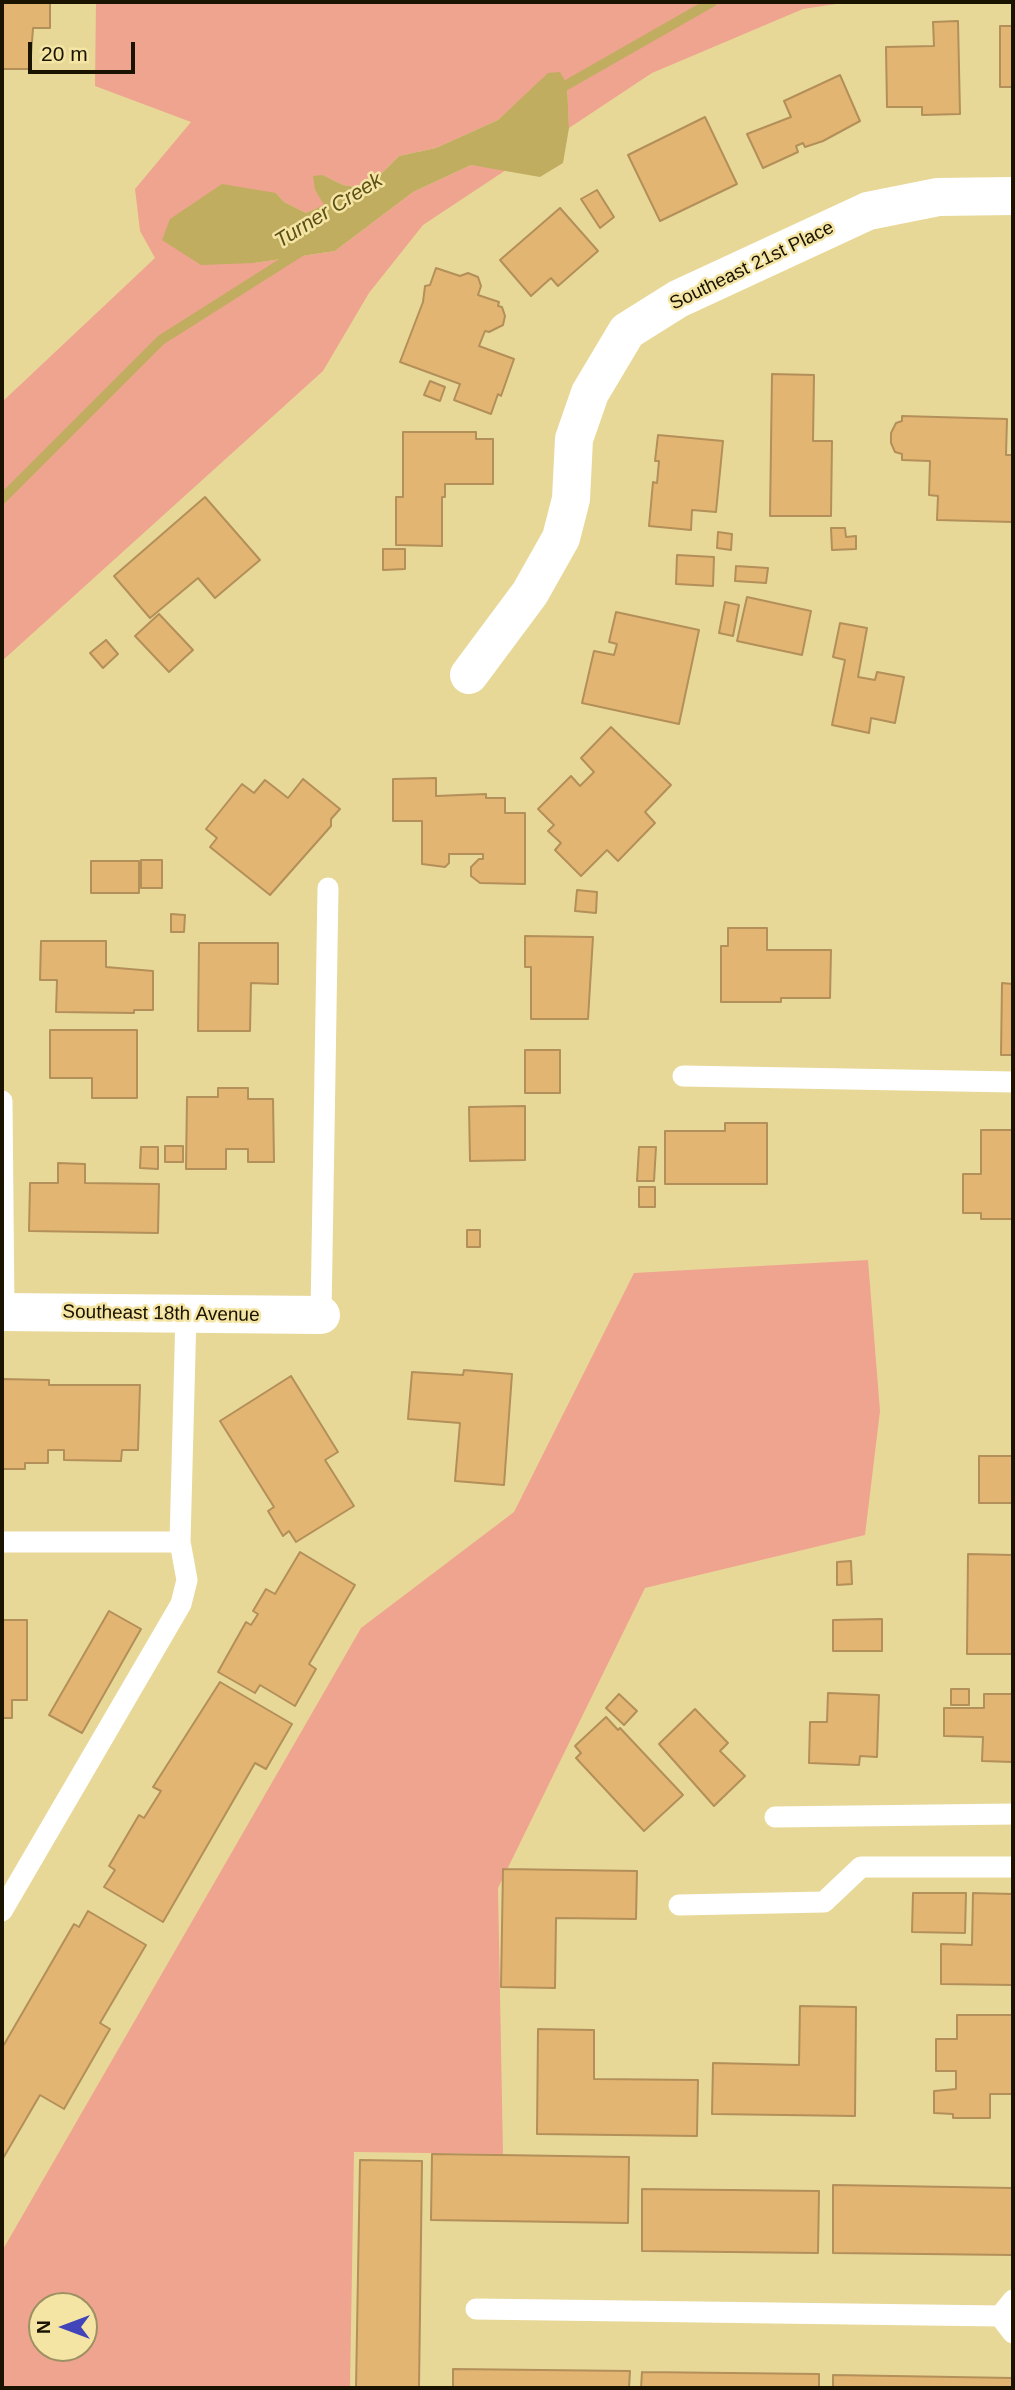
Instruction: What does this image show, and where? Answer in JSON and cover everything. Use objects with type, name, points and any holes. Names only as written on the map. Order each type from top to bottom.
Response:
[{"type":"street","name":"Southeast 21st Place","points":[[469,675],[530,593],[561,538],[571,499],[574,439],[590,394],[627,331],[678,299],[868,211],[938,197],[1013,196]]},
{"type":"street","name":"Southeast 18th Avenue","points":[[3,1311],[321,1315]]},
{"type":"lane","points":[[321,1315],[328,888]]},
{"type":"lane","points":[[683,1076],[1013,1082]]},
{"type":"lane","points":[[2,1101],[3,1311]]},
{"type":"lane","points":[[2,1910],[181,1604],[187,1580],[180,1542],[186,1314]]},
{"type":"lane","points":[[2,1542],[180,1542]]},
{"type":"lane","points":[[775,1817],[1013,1814]]},
{"type":"lane","points":[[679,1905],[824,1902],[861,1867],[1013,1867]]},
{"type":"lane","points":[[476,2309],[1009,2316]]},
{"type":"shaded area","points":[[96,2],[849,2],[803,9],[652,73],[569,128],[567,84],[549,73],[498,120],[436,148],[399,156],[370,185],[361,188],[343,185],[323,175],[315,190],[325,205],[306,213],[284,202],[276,193],[254,263],[335,251],[413,192],[471,165],[506,170],[423,225],[369,293],[323,371],[2,661],[2,402],[155,258],[140,231],[135,189],[191,122],[95,86]]},
{"type":"shaded area","points":[[868,1260],[880,1411],[865,1535],[645,1588],[498,1888],[503,2154],[354,2152],[350,2388],[2,2388],[2,2251],[361,1628],[514,1512],[634,1273]]},
{"type":"water","points":[[560,72],[567,84],[569,128],[563,163],[540,177],[471,165],[413,192],[335,251],[254,263],[201,265],[162,240],[170,219],[222,184],[276,193],[284,202],[306,213],[324,205],[315,190],[313,176],[323,175],[343,185],[361,188],[370,185],[399,156],[436,148],[498,120],[548,73]]},
{"type":"building","points":[[2,2],[50,2],[50,28],[33,28],[30,69],[2,69]]},
{"type":"building","points":[[958,21],[960,114],[922,115],[922,107],[887,107],[886,47],[934,46],[933,22]]},
{"type":"building","points":[[1000,26],[1013,26],[1013,87],[1000,87]]},
{"type":"building","points":[[840,75],[860,121],[823,141],[805,147],[803,143],[796,146],[798,152],[763,168],[747,134],[791,117],[784,101]]},
{"type":"building","points":[[705,117],[737,184],[660,221],[628,155]]},
{"type":"building","points":[[597,190],[614,217],[600,228],[581,199]]},
{"type":"building","points":[[560,208],[598,251],[558,286],[551,278],[531,296],[500,260]]},
{"type":"building","points":[[436,268],[460,276],[468,273],[478,277],[481,286],[478,295],[499,302],[498,306],[502,307],[505,316],[503,325],[489,332],[485,331],[479,346],[514,359],[501,396],[498,394],[491,414],[454,400],[460,384],[400,362],[423,302],[425,286],[430,285]]},
{"type":"building","points":[[772,374],[814,375],[813,441],[832,441],[831,516],[770,516]]},
{"type":"building","points":[[430,381],[445,387],[440,401],[424,395]]},
{"type":"building","points":[[902,416],[1007,419],[1006,455],[1013,455],[1013,522],[937,520],[938,496],[929,495],[930,461],[902,460],[902,454],[895,452],[891,443],[891,433],[896,423],[902,421]]},
{"type":"building","points":[[403,432],[476,432],[476,439],[493,439],[493,484],[445,484],[445,497],[442,497],[442,546],[396,545],[396,497],[403,497]]},
{"type":"building","points":[[658,435],[723,441],[716,512],[692,510],[691,530],[649,526],[653,482],[657,483],[659,461],[655,461]]},
{"type":"building","points":[[205,497],[260,560],[215,598],[198,578],[150,618],[114,576]]},
{"type":"building","points":[[831,528],[845,528],[846,537],[856,536],[856,549],[832,550]]},
{"type":"building","points":[[718,532],[732,534],[731,550],[717,548]]},
{"type":"building","points":[[383,549],[405,549],[405,569],[383,570]]},
{"type":"building","points":[[677,555],[714,557],[713,586],[676,584]]},
{"type":"building","points":[[736,566],[768,568],[766,583],[735,581]]},
{"type":"building","points":[[747,597],[811,611],[802,655],[737,641]]},
{"type":"building","points":[[725,602],[739,605],[733,636],[719,633]]},
{"type":"building","points":[[616,612],[699,630],[679,724],[582,703],[594,651],[614,655],[617,644],[609,642]]},
{"type":"building","points":[[159,614],[193,650],[169,672],[135,636]]},
{"type":"building","points":[[840,623],[867,628],[858,677],[875,680],[877,672],[904,677],[895,723],[871,718],[869,733],[832,725],[845,660],[833,657]]},
{"type":"building","points":[[106,640],[118,654],[103,668],[90,653]]},
{"type":"building","points":[[611,727],[671,785],[645,812],[655,823],[618,861],[607,850],[581,876],[555,850],[561,843],[548,831],[554,825],[538,809],[571,776],[580,786],[594,772],[581,758]]},
{"type":"building","points":[[436,778],[436,796],[486,794],[486,798],[505,798],[505,813],[525,813],[525,884],[480,883],[471,876],[471,867],[479,859],[483,859],[483,854],[449,854],[449,863],[445,867],[422,864],[422,821],[393,821],[393,779]]},
{"type":"building","points":[[303,779],[340,809],[331,819],[331,826],[270,895],[210,847],[217,838],[206,829],[242,784],[254,793],[265,780],[288,798]]},
{"type":"building","points":[[141,860],[162,860],[162,888],[141,888]]},
{"type":"building","points":[[91,861],[139,861],[139,893],[91,893]]},
{"type":"building","points":[[577,890],[597,892],[596,913],[575,911]]},
{"type":"building","points":[[171,914],[185,915],[184,932],[171,932]]},
{"type":"building","points":[[728,928],[767,928],[767,950],[831,950],[830,998],[781,998],[781,1002],[721,1002],[721,946],[728,946]]},
{"type":"building","points":[[525,936],[593,937],[588,1019],[531,1019],[531,967],[525,967]]},
{"type":"building","points":[[41,941],[106,941],[106,967],[153,971],[153,1010],[134,1010],[134,1013],[56,1012],[57,980],[40,980]]},
{"type":"building","points":[[199,943],[278,943],[278,984],[251,983],[250,1031],[198,1031]]},
{"type":"building","points":[[1002,983],[1013,984],[1013,1055],[1001,1055]]},
{"type":"building","points":[[50,1030],[137,1030],[137,1098],[92,1098],[92,1078],[50,1078]]},
{"type":"building","points":[[525,1050],[560,1050],[560,1093],[525,1093]]},
{"type":"building","points":[[218,1088],[248,1088],[248,1099],[273,1099],[274,1162],[248,1162],[248,1149],[226,1149],[226,1169],[186,1169],[187,1097],[218,1097]]},
{"type":"building","points":[[525,1106],[525,1160],[470,1161],[469,1107]]},
{"type":"building","points":[[725,1123],[767,1123],[767,1184],[665,1184],[665,1131],[725,1131]]},
{"type":"building","points":[[981,1130],[1013,1130],[1013,1219],[981,1219],[981,1213],[963,1213],[963,1174],[981,1174]]},
{"type":"building","points":[[165,1146],[183,1146],[183,1162],[165,1162]]},
{"type":"building","points":[[141,1147],[158,1147],[158,1169],[140,1168]]},
{"type":"building","points":[[639,1147],[656,1147],[654,1181],[637,1181]]},
{"type":"building","points":[[58,1163],[85,1164],[85,1183],[159,1184],[158,1233],[29,1231],[30,1183],[58,1183]]},
{"type":"building","points":[[639,1187],[655,1187],[655,1207],[639,1207]]},
{"type":"building","points":[[467,1230],[480,1230],[480,1247],[467,1247]]},
{"type":"building","points":[[464,1370],[512,1374],[504,1485],[455,1481],[460,1423],[408,1419],[412,1372],[463,1375]]},
{"type":"building","points":[[291,1376],[338,1452],[325,1460],[354,1506],[296,1542],[289,1531],[283,1536],[268,1511],[274,1507],[220,1421]]},
{"type":"building","points":[[2,1379],[49,1380],[49,1385],[140,1385],[138,1450],[122,1450],[121,1461],[64,1460],[64,1450],[48,1450],[48,1463],[25,1463],[25,1469],[2,1469]]},
{"type":"building","points":[[979,1456],[1013,1456],[1013,1503],[979,1503]]},
{"type":"building","points":[[300,1552],[355,1585],[309,1664],[316,1669],[295,1706],[260,1685],[255,1693],[218,1672],[246,1622],[251,1625],[258,1614],[253,1611],[266,1589],[275,1594]]},
{"type":"building","points":[[968,1554],[1013,1555],[1013,1654],[967,1654]]},
{"type":"building","points":[[851,1561],[852,1584],[837,1585],[837,1562]]},
{"type":"building","points":[[109,1611],[141,1629],[82,1733],[49,1715]]},
{"type":"building","points":[[882,1619],[882,1651],[833,1651],[833,1620]]},
{"type":"building","points":[[2,1620],[27,1620],[27,1700],[12,1700],[12,1718],[2,1718]]},
{"type":"building","points":[[220,1682],[292,1724],[266,1769],[255,1763],[163,1922],[104,1887],[115,1870],[109,1866],[139,1815],[144,1818],[161,1791],[153,1787]]},
{"type":"building","points":[[951,1689],[969,1689],[969,1705],[951,1705]]},
{"type":"building","points":[[828,1693],[879,1695],[877,1757],[860,1756],[859,1765],[809,1763],[810,1722],[827,1722]]},
{"type":"building","points":[[619,1694],[637,1711],[624,1725],[606,1708]]},
{"type":"building","points":[[984,1694],[1013,1694],[1013,1762],[982,1761],[983,1737],[944,1736],[944,1708],[984,1708]]},
{"type":"building","points":[[695,1709],[728,1743],[720,1751],[745,1776],[714,1806],[659,1744]]},
{"type":"building","points":[[606,1717],[618,1730],[620,1728],[683,1795],[644,1831],[576,1758],[581,1753],[575,1746]]},
{"type":"building","points":[[503,1869],[637,1871],[636,1919],[556,1918],[555,1988],[501,1987]]},
{"type":"building","points":[[913,1893],[966,1893],[965,1933],[912,1932]]},
{"type":"building","points":[[973,1893],[1013,1894],[1013,1985],[941,1984],[941,1944],[972,1945]]},
{"type":"building","points":[[88,1911],[146,1945],[100,2023],[110,2029],[64,2109],[40,2095],[2,2160],[2,2048],[74,1924],[79,1927]]},
{"type":"building","points":[[800,2006],[856,2007],[855,2116],[712,2114],[713,2063],[799,2065]]},
{"type":"building","points":[[957,2015],[1013,2015],[1012,2094],[990,2094],[990,2118],[953,2118],[953,2114],[934,2113],[934,2091],[956,2089],[956,2071],[936,2071],[936,2039],[957,2039]]},
{"type":"building","points":[[538,2029],[594,2030],[594,2079],[698,2080],[697,2136],[537,2134]]},
{"type":"building","points":[[432,2154],[629,2157],[628,2223],[431,2220]]},
{"type":"building","points":[[360,2160],[422,2161],[419,2388],[356,2388]]},
{"type":"building","points":[[833,2185],[1013,2188],[1013,2255],[833,2253]]},
{"type":"building","points":[[642,2189],[819,2191],[818,2253],[642,2251]]},
{"type":"building","points":[[453,2369],[630,2371],[629,2388],[453,2388]]},
{"type":"building","points":[[642,2372],[819,2374],[819,2388],[641,2388]]},
{"type":"building","points":[[833,2375],[1013,2378],[1013,2388],[833,2388]]},
{"type":"waterway","name":"Turner Creek","points":[[556,91],[712,2]]},
{"type":"waterway","name":"Turner Creek","points":[[2,499],[161,340],[303,250]]}]
